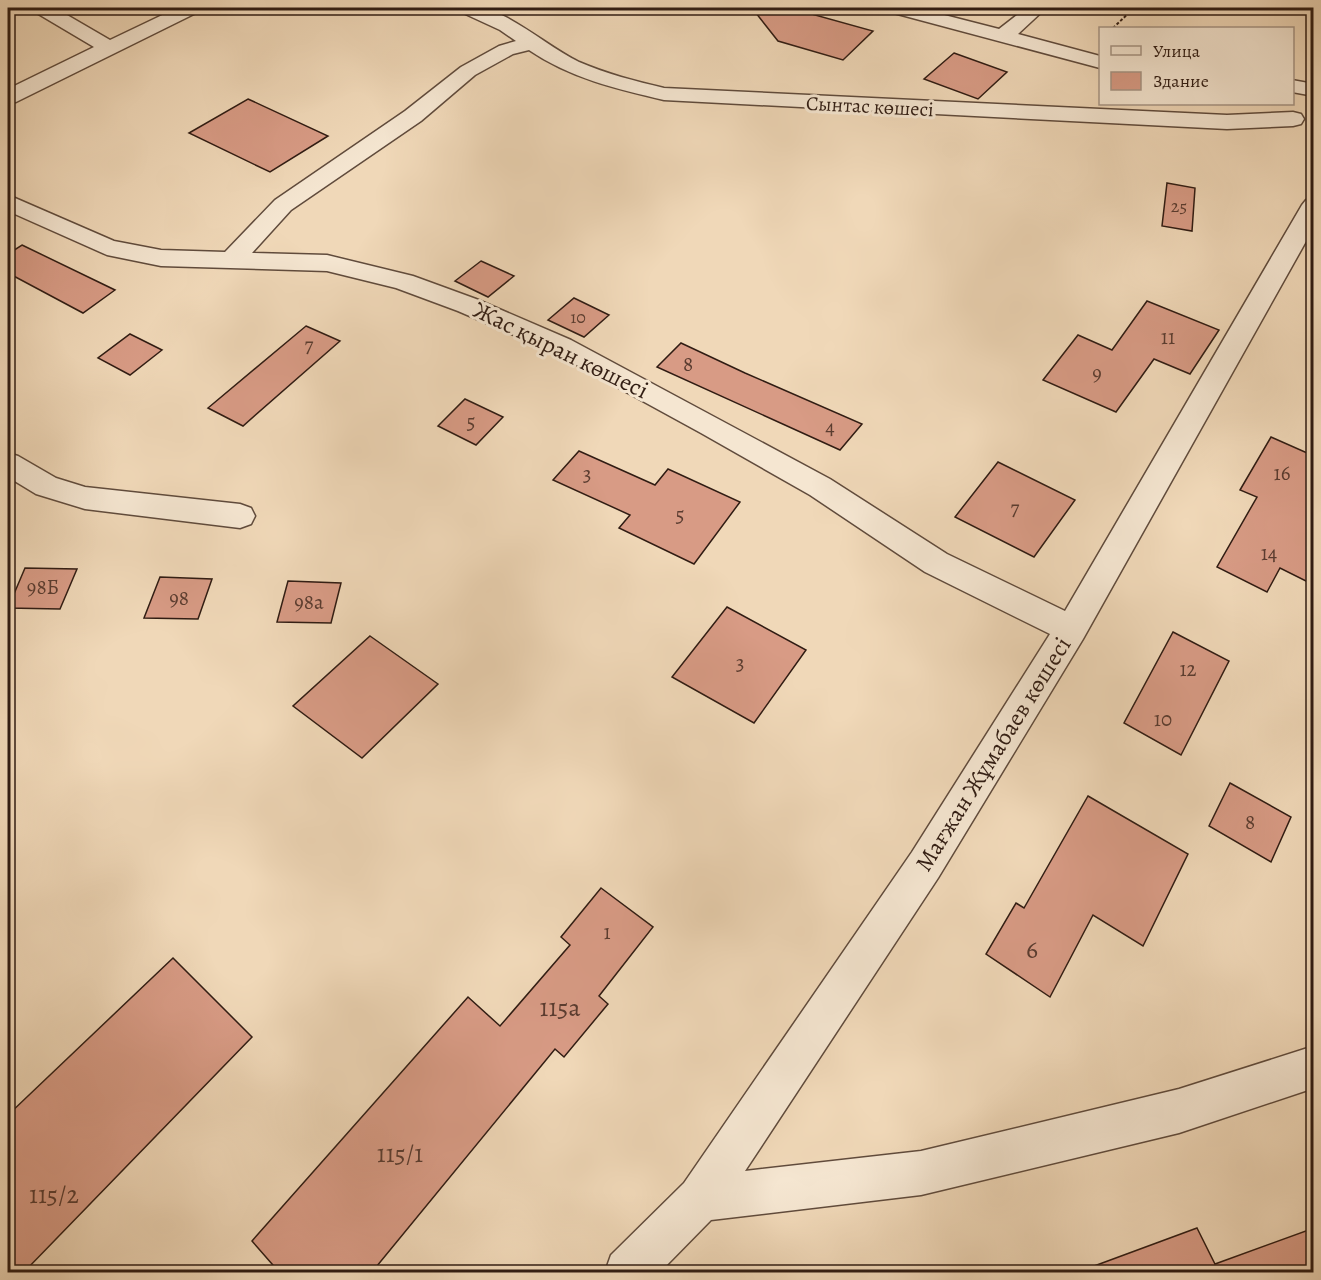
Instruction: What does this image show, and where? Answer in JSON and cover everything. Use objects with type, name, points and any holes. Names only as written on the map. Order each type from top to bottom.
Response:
[{"type":"street","points":[[42,8],[109,48]]},
{"type":"street","points":[[8,97],[191,8]]},
{"type":"street","name":"Сынтас көшесі","points":[[468,8],[507,26],[572,66],[606,80],[636,89],[691,97],[1227,123],[1293,119]]},
{"type":"street","points":[[897,8],[1099,61]]},
{"type":"street","points":[[1003,36],[1030,13],[1048,25]]},
{"type":"street","points":[[232,260],[283,205],[412,116],[468,71],[506,50],[533,43]]},
{"type":"street","points":[[1294,86],[1314,90]]},
{"type":"street","points":[[1247,105],[1293,119],[1314,129]]},
{"type":"street","name":"Жас қыран көшесі","points":[[8,202],[107,247],[161,258],[327,263],[404,282],[467,305],[552,341],[702,420],[820,487],[936,563],[1071,629]]},
{"type":"street","name":"Мағжан Жұмабаев көшесі","points":[[628,1272],[700,1199],[925,865],[1071,629],[1314,205]]},
{"type":"street","points":[[8,464],[46,486],[85,498],[240,516]]},
{"type":"street","points":[[700,1199],[921,1173],[1179,1111],[1314,1066]]},
{"type":"path","points":[[1114,27],[1134,8]]},
{"type":"building","points":[[752,8],[790,8],[873,31],[843,60],[778,41]]},
{"type":"building","points":[[954,53],[1007,72],[978,99],[924,79]]},
{"type":"building","points":[[248,99],[328,136],[270,172],[189,133]]},
{"type":"building","points":[[1167,183],[1195,188],[1192,231],[1162,226]]},
{"type":"building","points":[[22,245],[115,290],[83,313],[8,273],[8,254]]},
{"type":"building","points":[[481,261],[514,276],[488,297],[455,281]]},
{"type":"building","points":[[574,298],[609,315],[584,337],[548,320]]},
{"type":"building","points":[[1147,301],[1219,330],[1190,374],[1154,359],[1116,412],[1043,380],[1078,335],[1112,350]]},
{"type":"building","points":[[306,326],[340,341],[243,426],[208,408]]},
{"type":"building","points":[[130,334],[162,350],[130,375],[98,358]]},
{"type":"building","points":[[681,343],[862,424],[840,450],[657,367]]},
{"type":"building","points":[[465,399],[503,417],[476,445],[438,426]]},
{"type":"building","points":[[1271,437],[1314,456],[1314,585],[1280,568],[1267,592],[1217,567],[1257,497],[1240,490]]},
{"type":"building","points":[[579,451],[655,485],[668,469],[740,502],[694,564],[619,528],[630,515],[553,480]]},
{"type":"building","points":[[998,462],[1075,500],[1034,557],[955,517]]},
{"type":"building","points":[[25,568],[77,569],[60,609],[8,608]]},
{"type":"building","points":[[160,577],[212,579],[198,619],[144,618]]},
{"type":"building","points":[[288,581],[341,583],[331,623],[277,622]]},
{"type":"building","points":[[727,607],[806,650],[754,723],[672,677]]},
{"type":"building","points":[[1173,632],[1229,661],[1181,755],[1124,723]]},
{"type":"building","points":[[370,636],[438,684],[362,758],[293,706]]},
{"type":"building","points":[[1230,783],[1291,817],[1271,862],[1209,826]]},
{"type":"building","points":[[1088,796],[1188,854],[1143,946],[1093,915],[1050,997],[986,954],[1016,903],[1024,908]]},
{"type":"building","points":[[601,888],[653,927],[599,996],[608,1004],[564,1057],[555,1049],[372,1272],[279,1272],[252,1241],[468,997],[500,1026],[570,945],[561,937]]},
{"type":"building","points":[[173,958],[252,1037],[24,1272],[8,1272],[8,1115]]},
{"type":"building","points":[[1197,1228],[1215,1264],[1314,1228],[1314,1272],[1087,1272],[1086,1269]]}]
